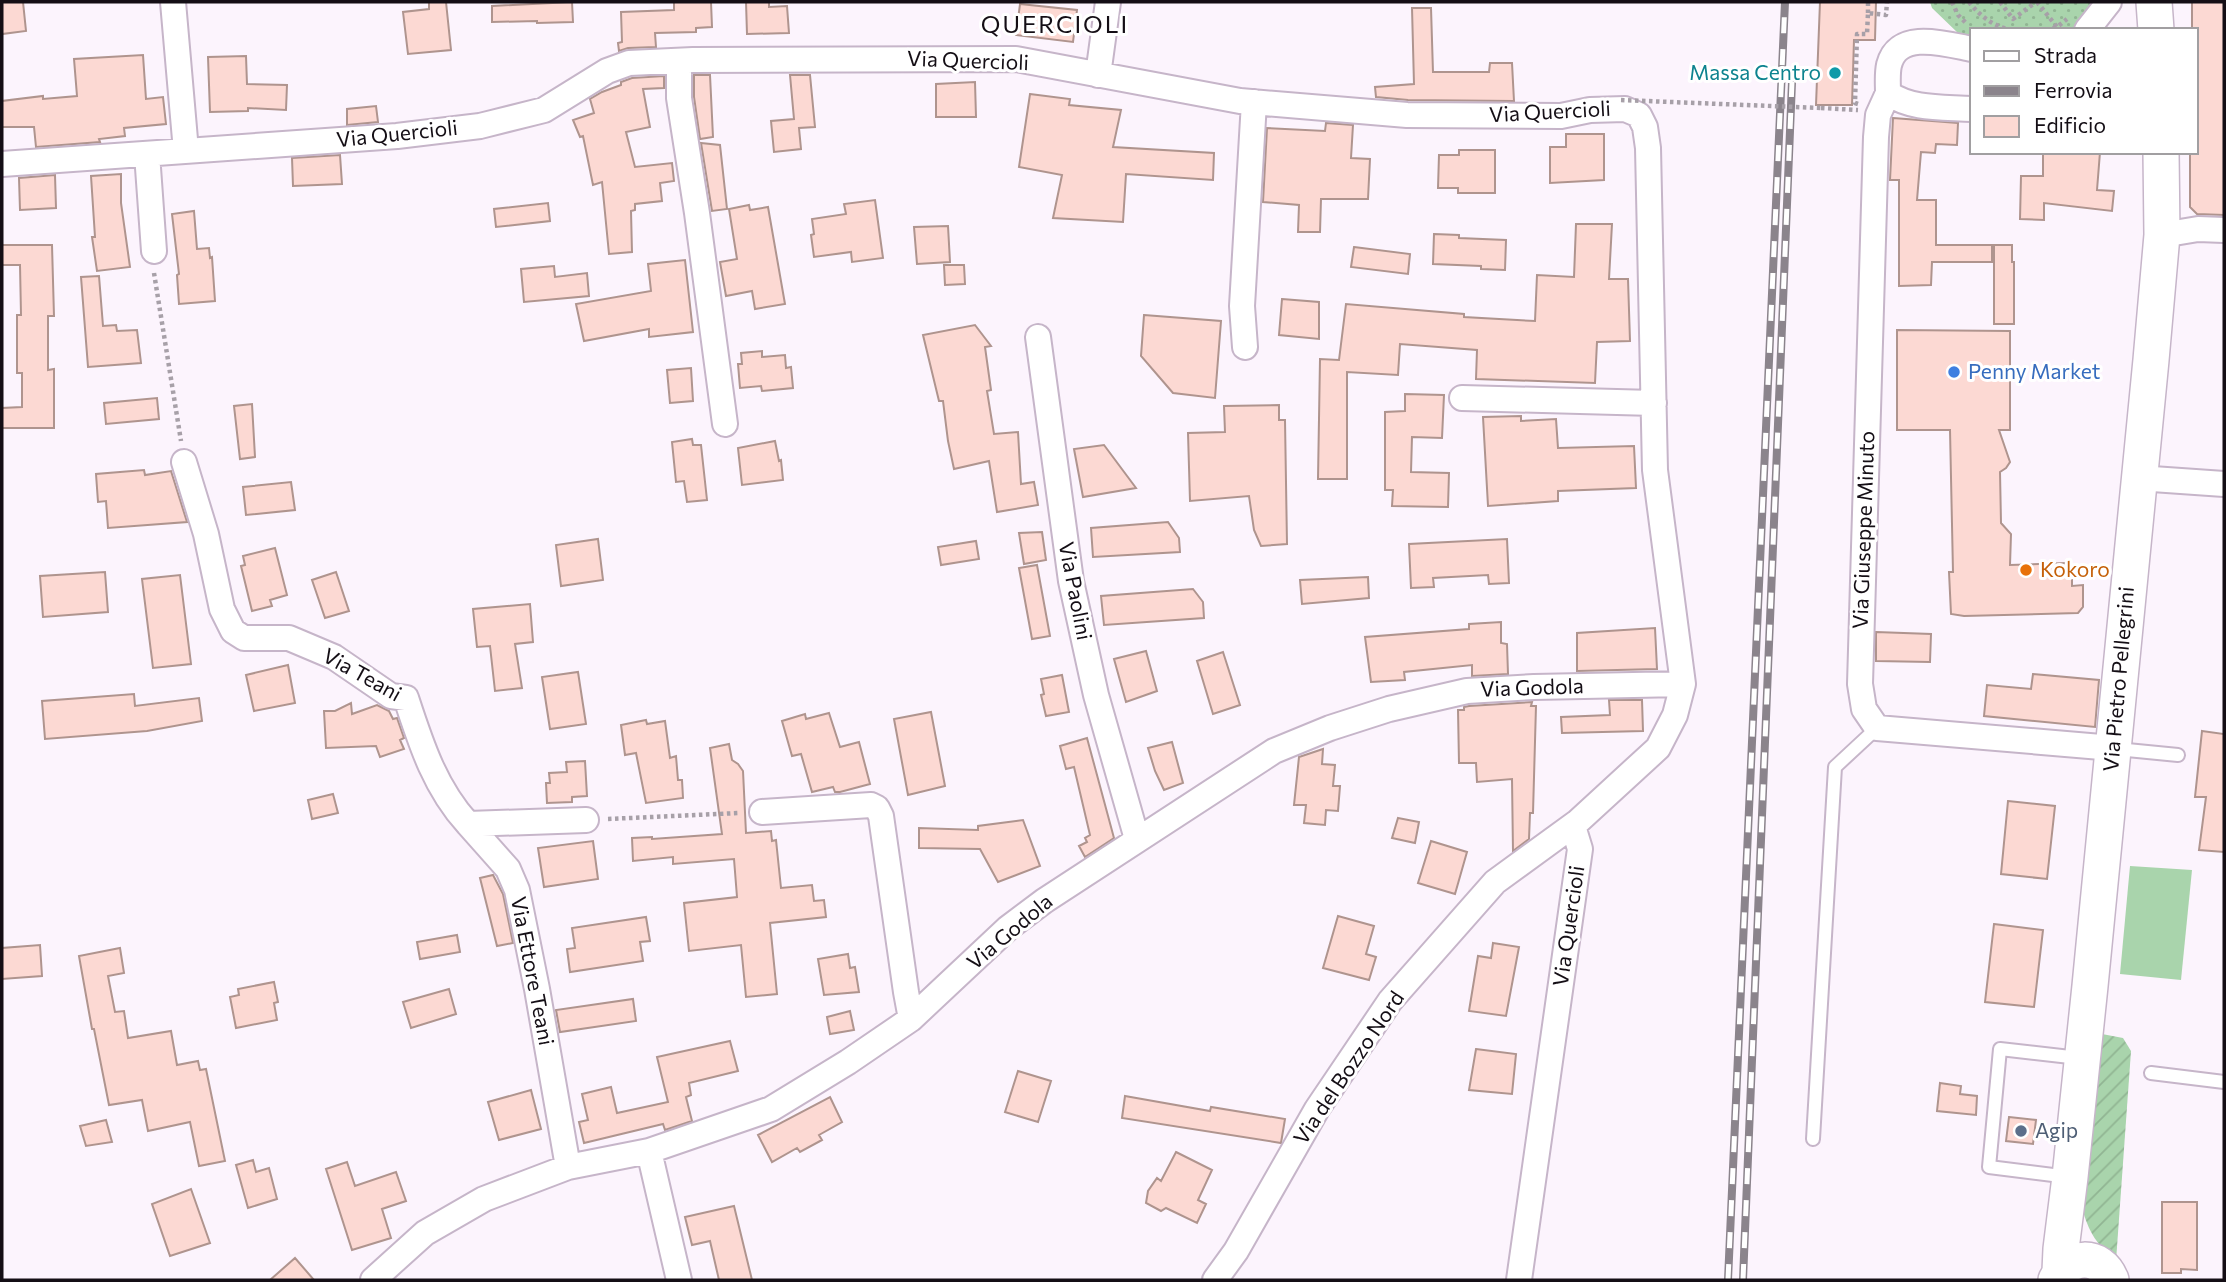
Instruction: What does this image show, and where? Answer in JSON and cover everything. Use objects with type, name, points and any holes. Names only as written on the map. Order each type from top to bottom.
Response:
[{"type":"main road","points":[[2154,2],[2156,28]]},
{"type":"main road","name":"Via Pietro Pellegrini","points":[[2092,1275],[2061,1249],[2083,1059],[2161,235],[2161,154]]},
{"type":"street","points":[[173,2],[186,151]]},
{"type":"street","points":[[1098,75],[1108,2]]},
{"type":"street","points":[[2089,28],[2109,2]]},
{"type":"street","name":"Via Giuseppe Minuto","points":[[1877,728],[1864,709],[1860,684],[1876,137],[1880,106],[1888,93],[1891,56],[1901,47],[1913,42],[1970,49]]},
{"type":"street","name":"Via Quercioli","points":[[2,164],[397,136],[480,126],[544,110],[607,71],[629,63],[679,61],[1016,59],[1254,102],[1407,115],[1562,116],[1590,110],[1625,109],[1639,115],[1645,127],[1648,148],[1655,470],[1683,684],[1675,715],[1658,748],[1573,826],[1580,849],[1519,1280]]},
{"type":"street","points":[[679,61],[679,98],[725,425]]},
{"type":"street","points":[[1888,93],[1911,105],[1970,109]]},
{"type":"street","points":[[1245,347],[1242,306],[1254,102]]},
{"type":"street","points":[[147,154],[154,251]]},
{"type":"street","points":[[2161,235],[2198,229],[2224,230]]},
{"type":"street","name":"Via Paolini","points":[[1038,337],[1071,581],[1096,695],[1137,839]]},
{"type":"street","points":[[1462,398],[1654,403]]},
{"type":"street","name":"Via Teani","points":[[184,462],[206,534],[222,609],[233,631],[244,638],[289,638],[334,657],[391,696],[406,698],[424,755],[444,792],[468,824]]},
{"type":"street","points":[[2138,478],[2224,484]]},
{"type":"street","name":"Via Godola","points":[[373,1280],[425,1233],[484,1199],[568,1167],[649,1151],[771,1109],[848,1062],[911,1019],[1008,928],[1044,901],[1274,751],[1330,728],[1389,709],[1467,691],[1683,684]]},
{"type":"street","points":[[1877,728],[2113,748]]},
{"type":"street","points":[[762,812],[871,806],[877,808],[881,816],[911,1019]]},
{"type":"street","points":[[468,824],[586,820]]},
{"type":"street","name":"Via del Bozzo Nord","points":[[1215,1280],[1236,1251],[1317,1109],[1390,1001],[1495,882],[1576,823]]},
{"type":"street","name":"Via Ettore Teani","points":[[468,824],[508,869],[517,890],[568,1167]]},
{"type":"street","points":[[649,1151],[680,1280]]},
{"type":"lane","points":[[1813,1139],[1835,767],[1877,728]]},
{"type":"lane","points":[[2113,748],[2178,755]]},
{"type":"lane","points":[[2068,1192],[1989,1167],[2000,1049],[2083,1059]]},
{"type":"lane","points":[[2151,1073],[2224,1082]]},
{"type":"path","points":[[1621,100],[1868,110],[1855,103],[1857,34],[1867,34],[1868,2]]},
{"type":"path","points":[[1868,13],[1886,15],[1887,2]]},
{"type":"path","points":[[1952,2],[1965,23]]},
{"type":"path","points":[[1969,2],[1983,17],[2002,28],[2036,2],[2057,27]]},
{"type":"path","points":[[2000,2],[2013,19]]},
{"type":"path","points":[[154,251],[154,274],[184,462]]},
{"type":"path","points":[[586,820],[762,812]]},
{"type":"green space","points":[[1930,2],[2098,2],[2095,9],[2074,28],[1970,28],[1970,37],[1959,34],[1932,8]]},
{"type":"green space","points":[[2130,866],[2192,870],[2181,980],[2120,974]]},
{"type":"green space","points":[[2102,1034],[2123,1038],[2131,1051],[2116,1261],[2094,1238],[2082,1208]]},
{"type":"building","points":[[2,2],[23,2],[26,31],[2,34]]},
{"type":"building","points":[[429,2],[446,2],[451,50],[408,54],[403,12],[429,9]]},
{"type":"building","points":[[572,2],[573,22],[492,22],[492,6]]},
{"type":"building","points":[[674,2],[711,2],[712,27],[696,28],[696,32],[655,33],[656,47],[619,51],[618,43],[622,42],[621,12],[674,10]]},
{"type":"building","points":[[746,2],[769,2],[769,7],[787,6],[789,33],[747,34]]},
{"type":"building","name":"Massa Centro","points":[[1820,2],[1876,2],[1875,40],[1854,40],[1852,105],[1816,105]]},
{"type":"building","points":[[2192,2],[2224,2],[2224,215],[2197,214],[2190,207],[2190,154],[2198,154],[2198,28],[2192,28]]},
{"type":"building","points":[[1020,4],[1077,10],[1073,42],[1016,35]]},
{"type":"building","points":[[1412,8],[1431,8],[1433,72],[1489,72],[1490,63],[1512,63],[1514,101],[1376,97],[1375,87],[1414,84]]},
{"type":"building","points":[[143,55],[146,99],[163,97],[166,124],[124,128],[125,136],[99,139],[100,142],[36,147],[34,127],[2,127],[2,101],[43,96],[43,99],[77,96],[74,59]]},
{"type":"building","points":[[246,56],[247,84],[287,85],[286,110],[248,108],[248,111],[210,112],[208,57]]},
{"type":"building","points":[[694,75],[710,75],[713,137],[700,139]]},
{"type":"building","points":[[790,75],[810,75],[815,127],[799,128],[801,149],[774,152],[771,121],[794,119]]},
{"type":"building","points":[[664,76],[664,88],[643,89],[650,127],[626,132],[635,167],[672,163],[674,181],[660,183],[662,201],[635,204],[635,210],[631,211],[632,252],[609,254],[602,182],[593,185],[583,136],[580,137],[573,120],[594,113],[590,99],[621,85],[621,82],[632,78]]},
{"type":"building","points":[[975,82],[976,117],[936,117],[936,84]]},
{"type":"building","points":[[1030,94],[1070,99],[1069,105],[1121,110],[1113,147],[1214,153],[1213,180],[1126,174],[1123,222],[1053,218],[1062,175],[1019,167]]},
{"type":"building","points":[[376,106],[378,122],[347,125],[347,109]]},
{"type":"building","points":[[1893,118],[1958,123],[1957,145],[1936,144],[1935,153],[1921,152],[1917,200],[1936,200],[1936,245],[1992,245],[1992,262],[1932,262],[1931,285],[1899,286],[1899,180],[1890,180]]},
{"type":"building","points":[[1326,123],[1353,125],[1351,158],[1370,159],[1368,199],[1321,199],[1320,232],[1298,232],[1299,205],[1263,202],[1267,128],[1325,131]]},
{"type":"building","points":[[1566,134],[1604,134],[1604,180],[1550,183],[1550,147],[1566,147]]},
{"type":"building","points":[[701,143],[720,145],[727,209],[712,211]]},
{"type":"building","points":[[1459,150],[1495,150],[1495,193],[1458,193],[1458,188],[1438,188],[1439,155],[1459,155]]},
{"type":"building","points":[[2043,154],[2100,154],[2097,190],[2114,191],[2112,211],[2044,203],[2044,220],[2020,219],[2021,176],[2043,176]]},
{"type":"building","points":[[340,155],[342,184],[293,186],[292,158]]},
{"type":"building","points":[[121,174],[121,203],[130,267],[97,271],[92,237],[95,237],[91,176]]},
{"type":"building","points":[[55,175],[56,208],[20,210],[19,178]]},
{"type":"building","points":[[875,200],[883,258],[852,262],[851,252],[814,257],[812,219],[846,214],[844,204]]},
{"type":"building","points":[[548,203],[550,221],[496,227],[494,209]]},
{"type":"building","points":[[749,205],[750,210],[768,207],[785,304],[755,309],[752,291],[726,296],[720,262],[737,259],[729,209]]},
{"type":"building","points":[[194,211],[197,249],[209,248],[210,258],[212,257],[215,301],[179,304],[179,274],[172,214]]},
{"type":"building","points":[[1576,224],[1612,224],[1609,279],[1628,279],[1630,341],[1597,342],[1595,383],[1476,379],[1477,350],[1400,344],[1398,375],[1347,372],[1347,479],[1318,479],[1320,359],[1339,360],[1346,304],[1464,314],[1464,317],[1535,321],[1537,275],[1574,277]]},
{"type":"building","points":[[948,226],[950,262],[917,264],[914,227]]},
{"type":"building","points":[[1434,234],[1506,240],[1505,270],[1433,264]]},
{"type":"building","points":[[2,245],[52,245],[54,316],[48,316],[48,370],[54,369],[54,428],[2,428],[2,408],[22,407],[22,373],[17,373],[17,315],[21,315],[20,265],[2,265]]},
{"type":"building","points":[[1994,245],[2012,245],[2014,324],[1994,324]]},
{"type":"building","points":[[1354,247],[1410,254],[1408,274],[1351,267]]},
{"type":"building","points":[[685,260],[693,332],[649,337],[649,329],[584,341],[576,304],[651,291],[648,264]]},
{"type":"building","points":[[944,265],[964,265],[965,284],[945,285]]},
{"type":"building","points":[[554,266],[555,277],[587,273],[589,296],[524,302],[521,269]]},
{"type":"building","points":[[99,276],[103,326],[116,325],[117,331],[137,330],[141,363],[88,367],[81,277]]},
{"type":"building","points":[[1282,299],[1319,302],[1319,339],[1279,335]]},
{"type":"building","points":[[1144,315],[1221,321],[1215,398],[1173,393],[1141,356]]},
{"type":"building","points":[[975,325],[991,346],[985,347],[991,390],[987,391],[994,434],[1018,432],[1021,484],[1034,482],[1038,505],[997,512],[989,461],[954,469],[943,401],[939,401],[923,335]]},
{"type":"building","points":[[1897,330],[2010,331],[2010,430],[1999,430],[2010,462],[2000,472],[2001,523],[2011,534],[2010,565],[2066,563],[2072,570],[2072,586],[2083,585],[2083,607],[2078,613],[1964,616],[1951,614],[1949,572],[1953,572],[1950,430],[1897,430]]},
{"type":"building","points":[[762,351],[762,357],[785,355],[786,368],[791,367],[793,388],[762,391],[761,386],[740,388],[738,364],[742,364],[741,353]]},
{"type":"building","points":[[691,368],[693,401],[670,403],[667,370]]},
{"type":"building","points":[[1405,394],[1444,395],[1442,438],[1412,437],[1411,472],[1449,473],[1448,507],[1392,506],[1393,490],[1385,490],[1385,412],[1405,411]]},
{"type":"building","points":[[157,398],[159,419],[106,424],[104,403]]},
{"type":"building","points":[[252,404],[255,457],[240,459],[234,406]]},
{"type":"building","points":[[1279,405],[1279,420],[1285,420],[1287,544],[1261,546],[1254,530],[1249,496],[1190,501],[1188,433],[1225,432],[1224,406]]},
{"type":"building","points":[[1521,416],[1521,421],[1556,419],[1558,448],[1634,446],[1636,488],[1558,491],[1558,501],[1488,506],[1483,417]]},
{"type":"building","points":[[692,439],[693,445],[701,445],[707,500],[687,502],[684,481],[676,482],[672,442]]},
{"type":"building","points":[[775,441],[783,480],[742,485],[738,448]]},
{"type":"building","points":[[1104,445],[1136,488],[1083,497],[1074,449]]},
{"type":"building","points":[[144,470],[145,475],[171,471],[187,522],[108,528],[106,501],[98,502],[96,474]]},
{"type":"building","points":[[291,482],[295,510],[246,515],[243,487]]},
{"type":"building","points":[[1168,522],[1179,538],[1180,552],[1093,557],[1091,528]]},
{"type":"building","points":[[1042,532],[1046,560],[1024,564],[1019,533]]},
{"type":"building","points":[[598,539],[603,580],[561,586],[556,545]]},
{"type":"building","points":[[1507,539],[1509,583],[1489,584],[1488,575],[1433,578],[1434,587],[1411,588],[1409,544]]},
{"type":"building","points":[[976,541],[979,559],[941,565],[938,547]]},
{"type":"building","points":[[275,548],[287,595],[270,600],[272,606],[252,611],[241,566],[245,565],[243,556]]},
{"type":"building","points":[[1037,565],[1050,636],[1032,639],[1019,568]]},
{"type":"building","points":[[105,572],[108,612],[43,617],[40,576]]},
{"type":"building","points":[[336,572],[349,611],[325,618],[312,580]]},
{"type":"building","points":[[180,575],[191,664],[153,668],[142,579]]},
{"type":"building","points":[[1368,577],[1369,598],[1302,604],[1300,580]]},
{"type":"building","points":[[1193,589],[1203,602],[1204,618],[1104,625],[1101,596]]},
{"type":"building","points":[[530,604],[533,642],[515,644],[522,688],[495,691],[490,646],[477,647],[473,609]]},
{"type":"building","points":[[1501,622],[1501,643],[1507,644],[1508,674],[1472,676],[1472,665],[1404,672],[1405,680],[1371,682],[1365,637],[1469,629],[1469,624]]},
{"type":"building","points":[[1655,628],[1657,669],[1577,671],[1577,633]]},
{"type":"building","points":[[1876,632],[1931,634],[1930,662],[1876,661]]},
{"type":"building","points":[[1146,651],[1157,691],[1126,702],[1114,659]]},
{"type":"building","points":[[1223,652],[1240,705],[1213,714],[1197,661]]},
{"type":"building","points":[[288,665],[295,703],[254,711],[246,675]]},
{"type":"building","points":[[578,672],[586,724],[550,729],[542,677]]},
{"type":"building","points":[[2033,674],[2099,680],[2095,727],[1984,716],[1987,685],[2031,689]]},
{"type":"building","points":[[1062,675],[1069,712],[1046,716],[1041,695],[1044,694],[1041,679]]},
{"type":"building","points":[[134,694],[135,706],[199,698],[202,721],[147,731],[45,739],[42,701]]},
{"type":"building","points":[[1609,700],[1642,700],[1643,731],[1562,733],[1561,717],[1610,715]]},
{"type":"building","points":[[1532,702],[1531,706],[1536,706],[1533,813],[1530,813],[1529,839],[1513,851],[1512,779],[1477,782],[1476,763],[1459,763],[1458,710],[1469,706]]},
{"type":"building","points":[[351,703],[352,714],[377,705],[389,711],[393,719],[397,718],[404,738],[400,740],[404,749],[380,757],[376,746],[326,748],[324,711],[335,711]]},
{"type":"building","points":[[931,712],[945,786],[908,795],[894,719]]},
{"type":"building","points":[[829,713],[840,747],[859,742],[870,784],[840,792],[835,792],[833,787],[812,792],[801,754],[792,756],[782,721],[805,714],[806,719]]},
{"type":"building","points":[[646,720],[647,724],[665,721],[670,758],[676,756],[683,798],[646,803],[636,753],[625,755],[621,725]]},
{"type":"building","points":[[2202,731],[2224,734],[2224,852],[2199,850],[2206,797],[2195,797]]},
{"type":"building","points":[[1087,738],[1114,838],[1085,857],[1079,846],[1087,842],[1085,838],[1090,835],[1074,767],[1066,769],[1060,746]]},
{"type":"building","points":[[1172,742],[1183,783],[1164,790],[1148,748]]},
{"type":"building","points":[[729,744],[732,760],[743,771],[746,833],[771,831],[772,841],[776,840],[781,888],[812,885],[814,901],[824,900],[826,917],[770,923],[777,994],[746,997],[741,945],[689,951],[684,903],[737,897],[734,859],[673,864],[673,857],[633,861],[632,838],[722,834],[710,748]]},
{"type":"building","points":[[1323,749],[1322,764],[1335,765],[1333,786],[1340,786],[1338,811],[1326,810],[1325,825],[1304,823],[1306,805],[1294,805],[1299,757]]},
{"type":"building","points":[[585,761],[587,796],[572,797],[572,802],[547,803],[546,783],[550,783],[549,773],[567,772],[566,762]]},
{"type":"building","points":[[333,794],[338,813],[312,819],[308,800]]},
{"type":"building","points":[[2008,801],[2055,806],[2047,879],[2001,874]]},
{"type":"building","points":[[1398,818],[1419,822],[1415,843],[1392,838]]},
{"type":"building","points":[[1023,820],[1040,866],[998,882],[980,849],[919,848],[919,828],[978,830],[978,826]]},
{"type":"building","points":[[593,841],[598,879],[544,887],[538,848]]},
{"type":"building","points":[[1431,841],[1467,852],[1455,894],[1418,883]]},
{"type":"building","points":[[493,875],[503,894],[513,943],[497,946],[480,878]]},
{"type":"building","points":[[1338,916],[1374,926],[1366,954],[1376,957],[1369,980],[1323,968]]},
{"type":"building","points":[[646,917],[650,941],[640,942],[643,961],[570,972],[567,949],[575,948],[572,928]]},
{"type":"building","points":[[1994,924],[2043,930],[2034,1007],[1985,1002]]},
{"type":"building","points":[[457,935],[460,952],[420,959],[417,942]]},
{"type":"building","points":[[1493,943],[1519,947],[1506,1016],[1469,1011],[1478,956],[1491,958]]},
{"type":"building","points":[[40,945],[42,976],[2,979],[2,948]]},
{"type":"building","points":[[120,948],[124,973],[108,976],[115,1012],[124,1011],[128,1038],[171,1031],[177,1065],[198,1061],[200,1070],[206,1069],[225,1161],[199,1166],[190,1122],[148,1131],[142,1100],[109,1105],[79,956]]},
{"type":"building","points":[[848,954],[850,968],[855,967],[859,992],[824,995],[818,959]]},
{"type":"building","points":[[274,982],[278,1002],[274,1003],[277,1020],[236,1028],[230,997],[239,995],[238,989]]},
{"type":"building","points":[[449,989],[456,1014],[411,1028],[403,1002]]},
{"type":"building","points":[[633,999],[636,1021],[560,1032],[556,1010]]},
{"type":"building","points":[[850,1011],[854,1030],[830,1034],[827,1017]]},
{"type":"building","points":[[730,1041],[738,1071],[689,1083],[691,1095],[686,1097],[692,1121],[665,1130],[663,1124],[584,1143],[579,1122],[588,1120],[582,1094],[611,1087],[617,1113],[668,1102],[657,1057]]},
{"type":"building","points":[[1476,1049],[1516,1054],[1512,1094],[1469,1090]]},
{"type":"building","points":[[1018,1071],[1051,1081],[1038,1122],[1005,1112]]},
{"type":"building","points":[[1940,1083],[1961,1086],[1960,1094],[1977,1096],[1976,1115],[1937,1111]]},
{"type":"building","points":[[531,1090],[541,1129],[499,1140],[488,1102]]},
{"type":"building","points":[[1125,1096],[1210,1111],[1211,1107],[1285,1119],[1281,1143],[1122,1118]]},
{"type":"building","points":[[830,1097],[842,1122],[819,1135],[822,1140],[800,1152],[797,1148],[772,1162],[758,1135]]},
{"type":"building","name":"Agip","points":[[2009,1117],[2036,1120],[2033,1144],[2006,1141]]},
{"type":"building","points":[[106,1120],[112,1142],[86,1146],[80,1126]]},
{"type":"building","points":[[1176,1152],[1212,1170],[1198,1200],[1206,1204],[1197,1223],[1166,1208],[1161,1211],[1146,1203],[1148,1191],[1157,1178],[1161,1181]]},
{"type":"building","points":[[253,1160],[256,1172],[269,1168],[277,1199],[248,1208],[236,1165]]},
{"type":"building","points":[[347,1162],[355,1186],[396,1172],[406,1201],[382,1209],[391,1238],[352,1250],[326,1169]]},
{"type":"building","points":[[191,1189],[210,1243],[170,1256],[152,1204]]},
{"type":"building","points":[[2162,1202],[2197,1202],[2197,1270],[2181,1269],[2181,1273],[2162,1273]]},
{"type":"building","points":[[734,1206],[752,1280],[719,1280],[710,1241],[692,1245],[685,1217]]},
{"type":"building","points":[[295,1258],[314,1280],[270,1280]]},
{"type":"railway","points":[[1728,1280],[1785,2]]},
{"type":"railway","points":[[1743,1280],[1792,82]]},
{"type":"place","name":"Massa Centro","points":[[1835,73]]},
{"type":"place","name":"Penny Market","points":[[1954,372]]},
{"type":"place","name":"Kokoro","points":[[2026,570]]},
{"type":"place","name":"Agip","points":[[2021,1131]]},
{"type":"district","name":"QUERCIOLI","points":[[1055,25]]}]
